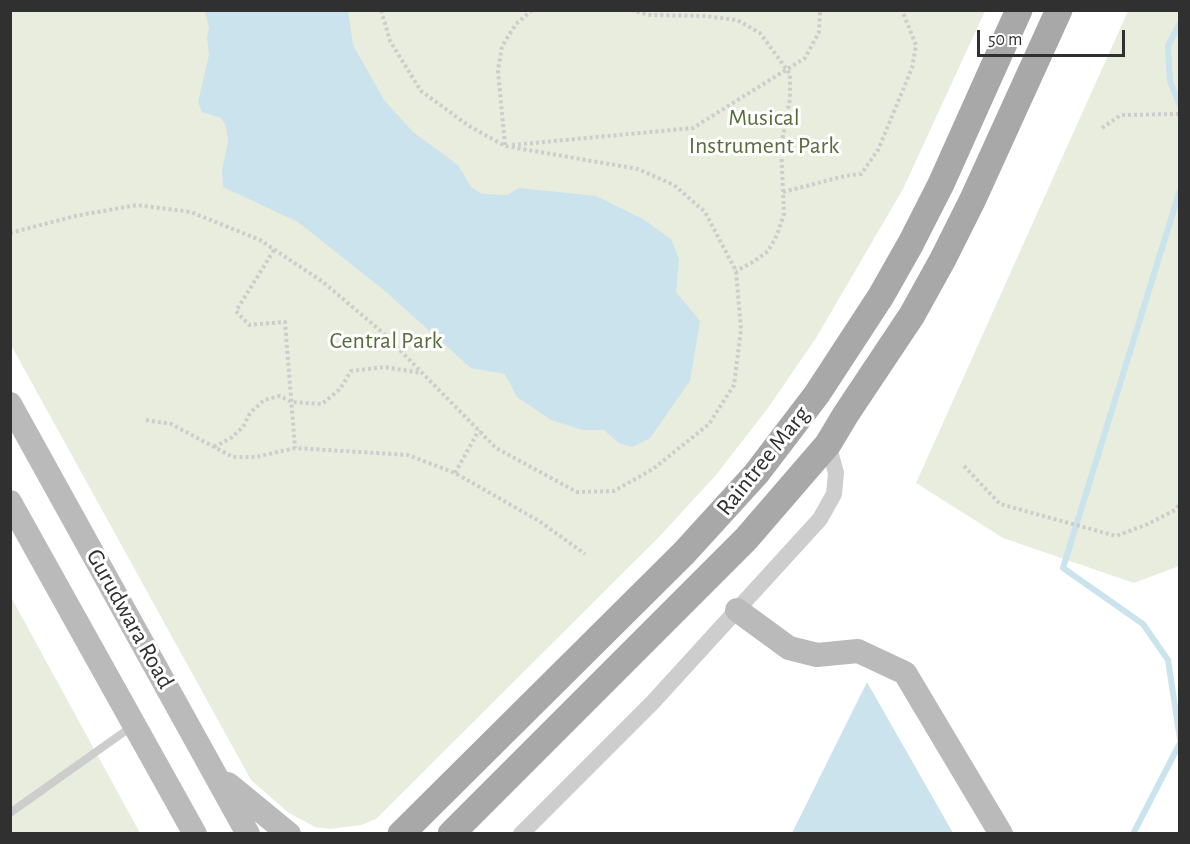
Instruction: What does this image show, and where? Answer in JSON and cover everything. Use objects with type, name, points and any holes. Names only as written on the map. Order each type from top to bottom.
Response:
[{"type":"main road","name":"Raintree Marg","points":[[401,834],[684,553],[756,474],[798,419],[881,296],[911,243],[941,184],[1019,10]]},
{"type":"main road","name":"Raintree Marg","points":[[451,834],[746,539],[828,444],[912,315],[943,259],[973,199],[1059,10]]},
{"type":"street","name":"Gurudwara Road","points":[[10,404],[248,834]]},
{"type":"street","points":[[521,834],[653,702],[820,519],[834,494],[836,473],[828,444]]},
{"type":"street","name":"Gurudwara Road","points":[[10,502],[195,834]]},
{"type":"street","points":[[737,610],[789,648],[817,656],[858,651],[905,673],[1000,834]]},
{"type":"street","points":[[213,769],[252,805],[289,834]]},
{"type":"lane","points":[[10,813],[134,725]]},
{"type":"path","points":[[10,233],[75,216],[137,205],[191,212],[260,240],[323,282],[382,332],[496,448],[577,492],[614,490],[653,470],[709,424],[734,385],[741,330],[736,271],[705,212],[674,185],[638,169],[505,146],[469,126],[422,91],[390,41],[381,10]]},
{"type":"path","points":[[505,146],[498,71],[502,46],[516,24],[532,10]]},
{"type":"path","points":[[631,10],[650,15],[705,16],[737,20],[760,33],[790,74],[790,99],[781,146],[784,214],[768,251],[736,271]]},
{"type":"path","points":[[505,146],[693,128],[805,58],[819,32],[820,10]]},
{"type":"path","points":[[783,192],[835,178],[861,174],[878,150],[912,68],[916,45],[902,10]]},
{"type":"path","points":[[1102,128],[1121,115],[1179,114]]},
{"type":"path","points":[[274,250],[236,311],[249,325],[285,322],[295,448]]},
{"type":"path","points":[[214,447],[231,438],[243,426],[250,413],[264,400],[280,396],[291,402],[322,404],[340,389],[351,371],[384,367],[422,374]]},
{"type":"path","points":[[146,420],[171,424],[233,457],[256,456],[295,448],[408,455],[455,473],[539,521],[585,554]]},
{"type":"path","points":[[455,473],[478,430]]},
{"type":"path","points":[[964,466],[1000,504],[1116,536],[1148,524],[1175,510],[1179,502]]},
{"type":"green space","name":"Central Park","points":[[10,11],[985,11],[903,189],[816,338],[768,408],[716,475],[659,537],[376,819],[361,825],[330,829],[315,827],[289,813],[251,780],[11,345]]},
{"type":"green space","points":[[1128,11],[1180,11],[1179,566],[1134,583],[1003,538],[916,483]]},
{"type":"green space","points":[[11,597],[140,833],[11,833]]},
{"type":"water","points":[[205,11],[348,11],[353,45],[384,100],[413,132],[458,165],[471,187],[482,194],[507,195],[519,188],[596,196],[643,219],[671,239],[679,259],[676,292],[700,321],[690,381],[650,438],[632,447],[619,443],[604,430],[583,430],[551,420],[517,397],[505,374],[471,368],[385,291],[298,222],[223,187],[222,170],[228,142],[226,126],[221,118],[202,112],[198,102],[209,55],[207,37],[209,28]]},
{"type":"water","points":[[867,682],[953,833],[792,833]]},
{"type":"waterway","points":[[1180,23],[1168,46],[1170,81],[1180,106]]},
{"type":"waterway","points":[[1180,190],[1063,568],[1143,624],[1168,660],[1180,739]]},
{"type":"waterway","points":[[1133,834],[1180,743]]},
{"type":"park label","name":"Musical Instrument Park","points":[[764,132]]}]
